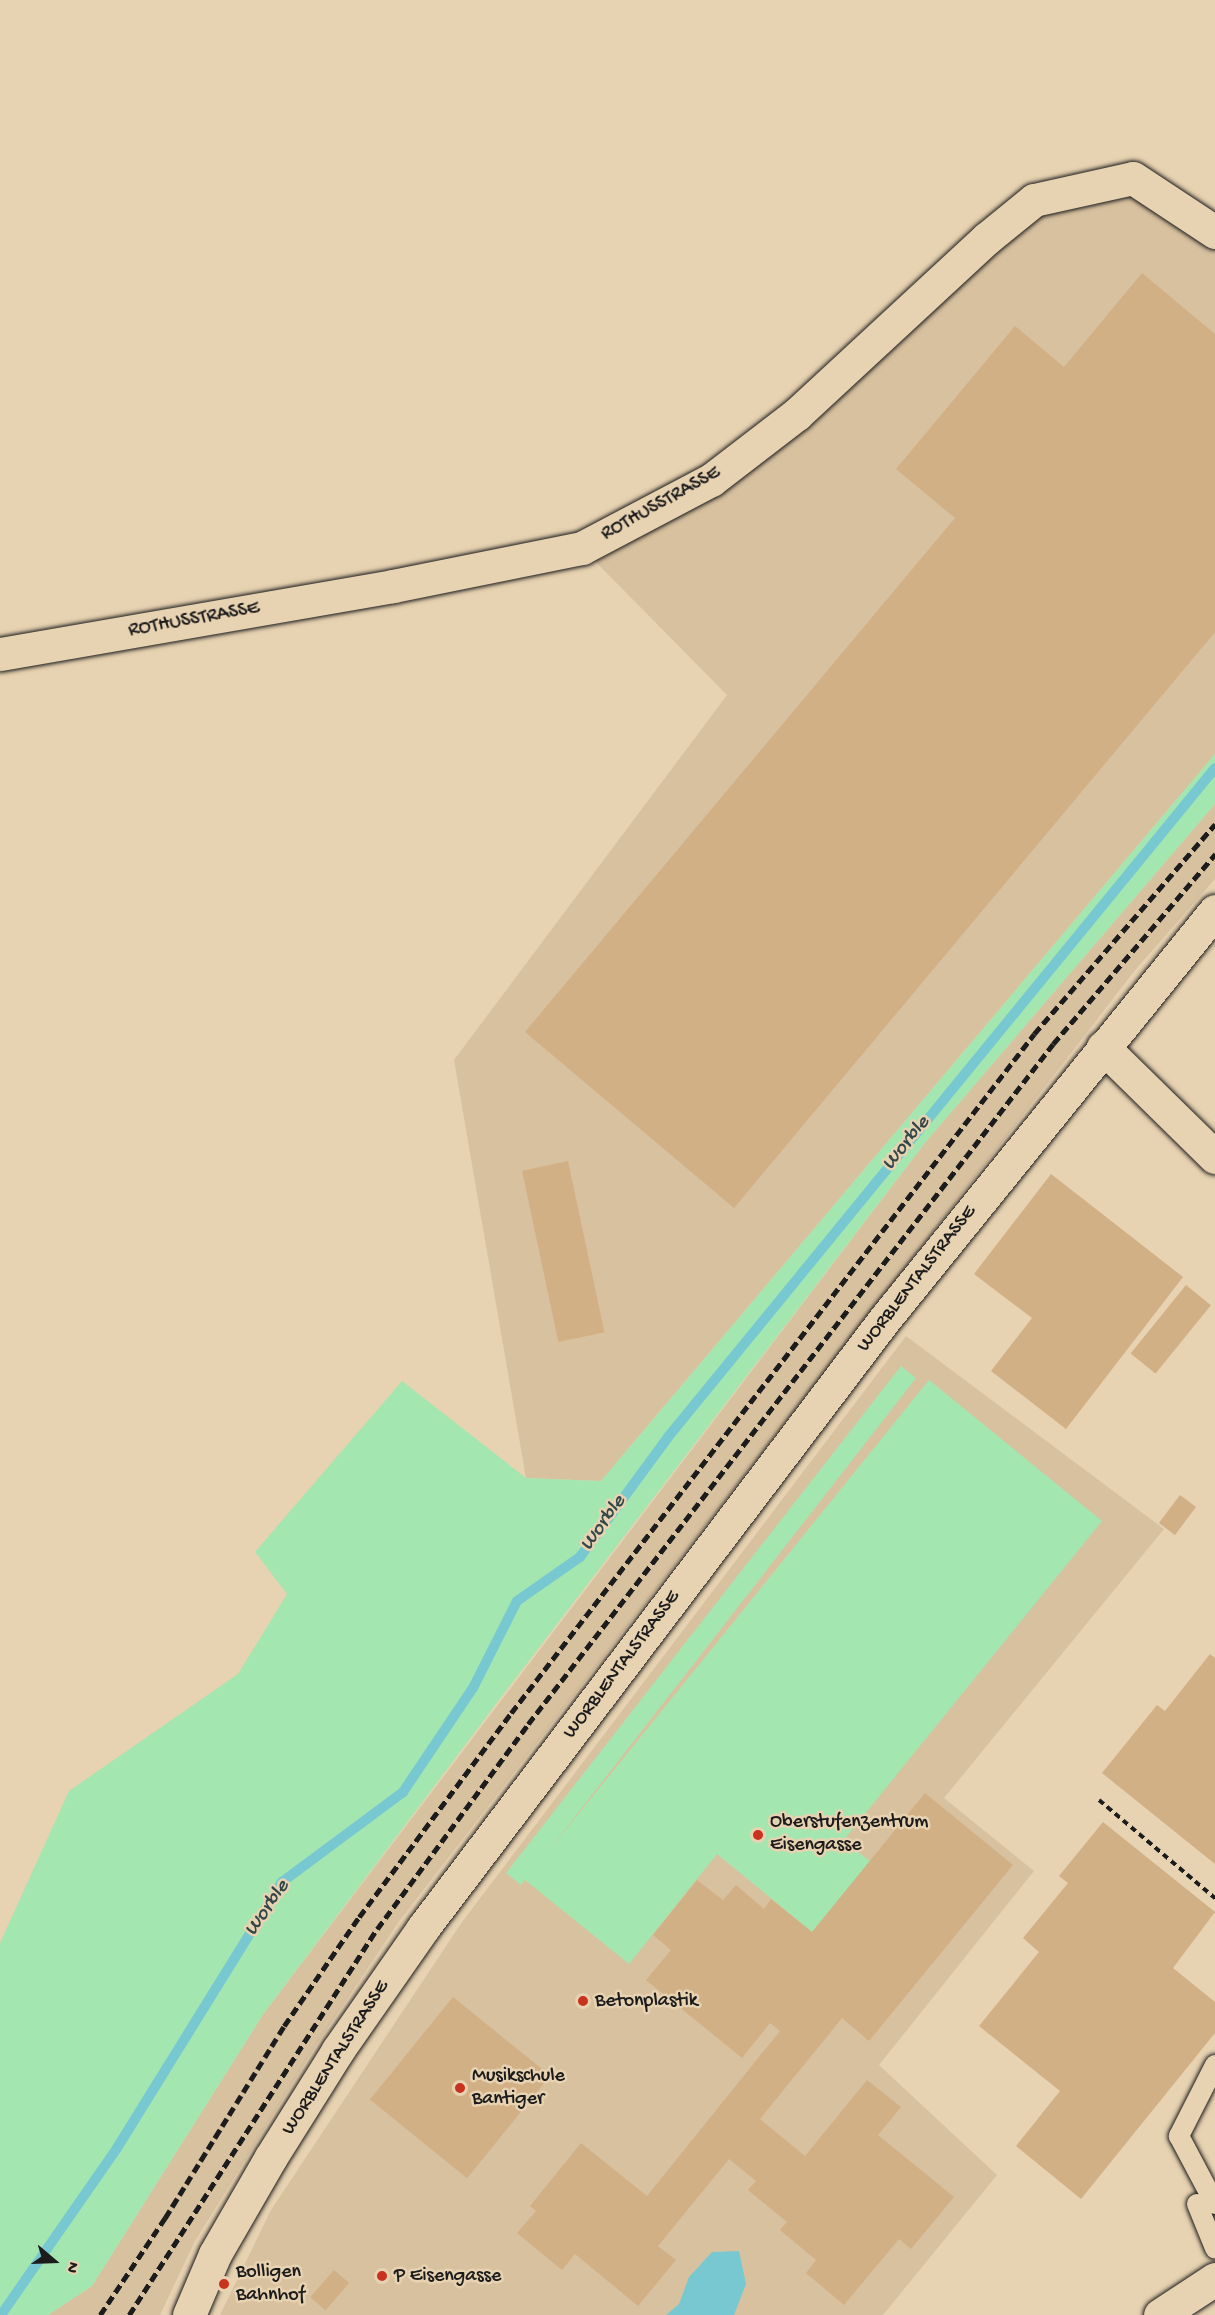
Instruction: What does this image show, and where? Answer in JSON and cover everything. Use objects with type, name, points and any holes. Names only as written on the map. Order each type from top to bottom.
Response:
[{"type":"main road","name":"ROTHUSSTRASSE","points":[[0,654],[393,586],[582,548],[711,480],[780,427],[986,239],[1034,200],[1133,178],[1215,232]]},
{"type":"main road","name":"WORBLENTALSTRASSE","points":[[189,2315],[215,2254],[271,2157],[338,2050],[423,1928],[884,1320],[1215,911]]},
{"type":"main road","points":[[1103,1047],[1215,1157]]},
{"type":"main road","points":[[1160,2315],[1215,2279]]},
{"type":"lane","points":[[1215,2065],[1179,2136],[1206,2204],[1215,2248]]},
{"type":"path","points":[[1099,1800],[1215,1898]]},
{"type":"shaded area","points":[[1133,178],[1215,232],[1215,754],[601,1481],[526,1478],[454,1060],[727,695],[582,548],[711,480],[1034,200]]},
{"type":"shaded area","points":[[1215,804],[1215,879],[1136,969],[400,1920],[315,2047],[195,2241],[160,2315],[48,2315],[92,2286],[264,2013],[924,1144]]},
{"type":"shaded area","name":"Oberstufenzentrum Eisengasse","points":[[906,1336],[1164,1529],[944,1798],[1034,1871],[879,2065],[997,2175],[883,2315],[220,2315],[271,2210],[462,1922]]},
{"type":"green space","points":[[1215,754],[1215,804],[924,1144],[499,1700],[264,2013],[92,2286],[48,2315],[0,2315],[0,1943],[69,1791],[238,1674],[287,1594],[255,1552],[402,1381],[526,1478],[601,1481]]},
{"type":"green space","points":[[901,1366],[916,1378],[546,1854],[929,1380],[1102,1521],[843,1841],[870,1861],[812,1932],[717,1854],[629,1964],[525,1880],[521,1885],[506,1873]]},
{"type":"water","points":[[739,2251],[746,2284],[734,2315],[666,2315],[679,2304],[689,2277],[712,2252]]},
{"type":"building","points":[[1142,273],[1215,334],[1215,632],[734,1208],[525,1032],[955,518],[896,469],[1015,326],[1064,367]]},
{"type":"building","points":[[568,1161],[604,1332],[558,1342],[522,1171]]},
{"type":"building","points":[[1051,1174],[1183,1277],[1066,1429],[991,1371],[1032,1318],[974,1274]]},
{"type":"building","points":[[1186,1285],[1211,1305],[1155,1374],[1131,1353]]},
{"type":"building","points":[[1180,1495],[1196,1507],[1175,1535],[1159,1523]]},
{"type":"building","points":[[1210,1654],[1215,1658],[1215,1864],[1102,1773],[1157,1705],[1165,1711]]},
{"type":"building","points":[[925,1793],[1013,1865],[869,2041],[842,2018],[760,2119],[805,2156],[867,2080],[901,2107],[878,2135],[954,2197],[911,2249],[899,2239],[844,2305],[806,2273],[816,2260],[780,2230],[787,2222],[748,2190],[756,2181],[729,2159],[658,2246],[676,2260],[638,2306],[575,2254],[562,2270],[517,2233],[536,2211],[530,2206],[581,2143],[647,2196],[780,2031],[770,2023],[742,2058],[646,1980],[671,1950],[653,1935],[697,1880],[723,1900],[736,1885],[764,1909],[771,1899],[812,1932]]},
{"type":"building","points":[[1103,1822],[1215,1912],[1173,1968],[1215,2002],[1215,2033],[1081,2199],[1016,2146],[1060,2091],[979,2026],[1039,1952],[1023,1938],[1068,1883],[1059,1876]]},
{"type":"building","name":"Musikschule Bantiger","points":[[453,1997],[550,2076],[467,2178],[370,2100]]},
{"type":"building","points":[[334,2270],[349,2283],[325,2310],[310,2297]]},
{"type":"waterway","name":"Worble","points":[[1,2315],[117,2148],[282,1882],[403,1792],[473,1688],[517,1601],[580,1557],[668,1437],[1215,768]]},
{"type":"railway","points":[[100,2315],[165,2218],[284,2026],[359,1917],[511,1713],[1034,1034],[1215,824]]},
{"type":"railway","points":[[129,2315],[377,1929],[528,1724],[1053,1044],[1215,854]]},
{"type":"place","name":"Oberstufenzentrum Eisengasse","points":[[758,1835]]},
{"type":"place","name":"Betonplastik","points":[[583,2001]]},
{"type":"place","name":"Musikschule Bantiger","points":[[460,2088]]},
{"type":"place","name":"P Eisengasse","points":[[382,2276]]},
{"type":"place","name":"Bolligen Bahnhof","points":[[224,2284]]}]
